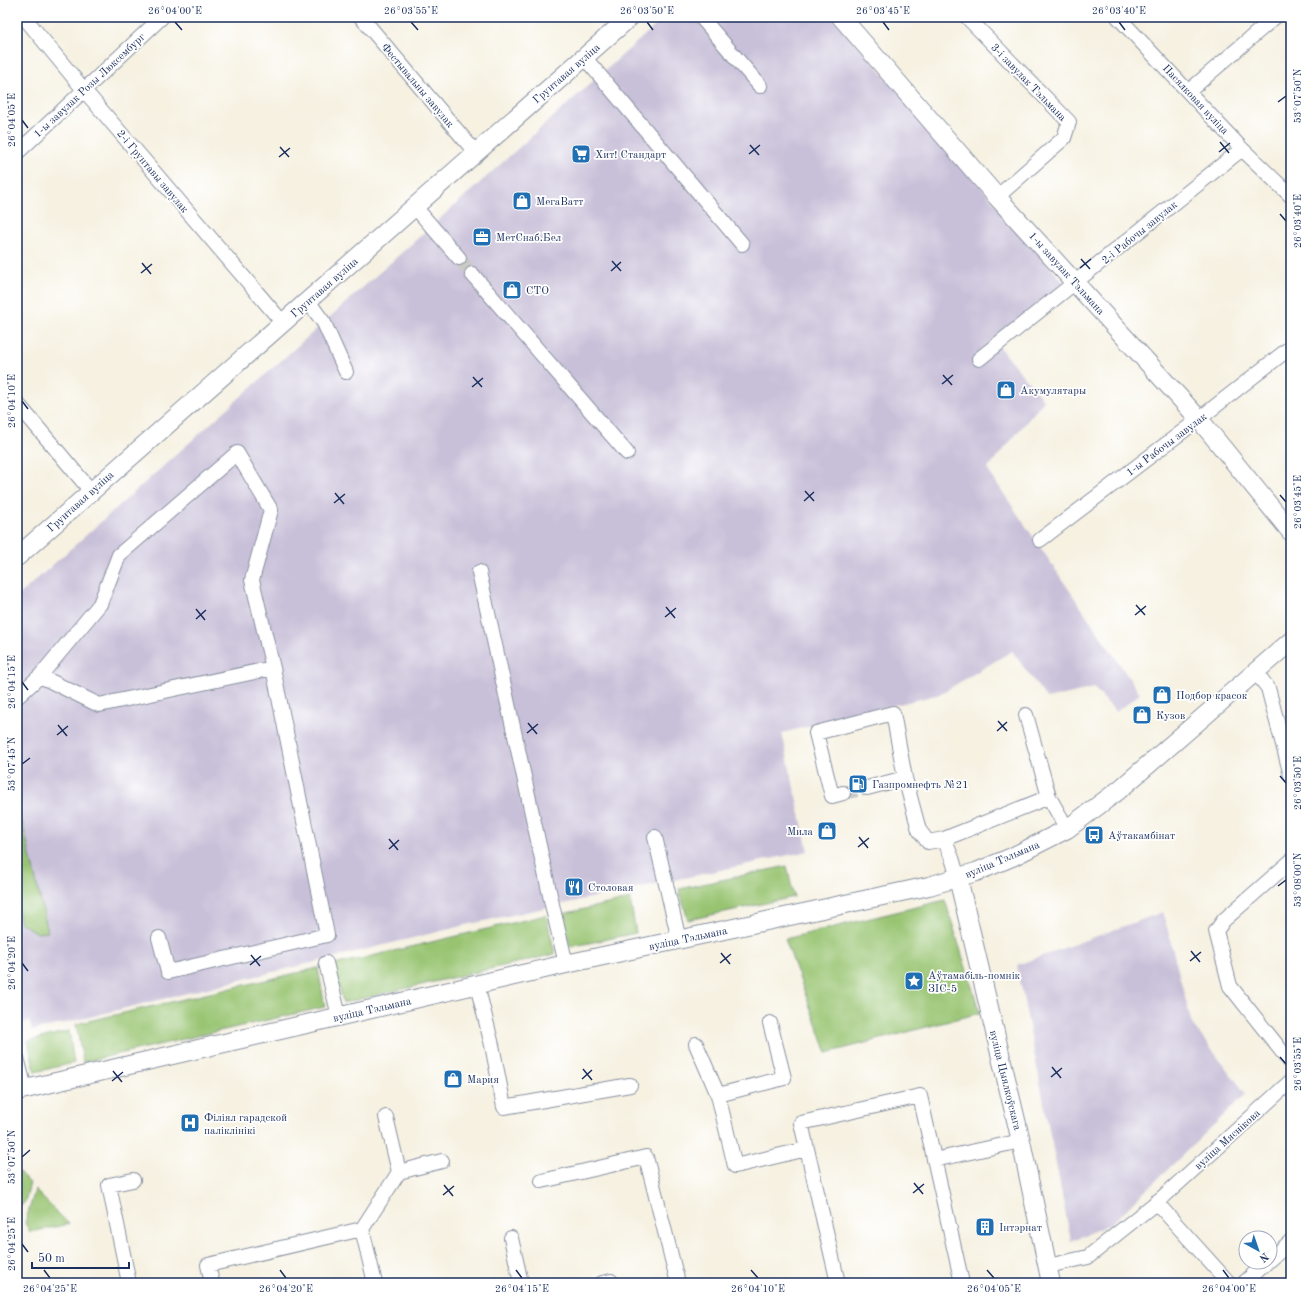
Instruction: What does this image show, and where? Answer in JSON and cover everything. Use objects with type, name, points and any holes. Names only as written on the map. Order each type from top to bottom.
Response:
[{"type":"main road","name":"Грунтавая вуліца","points":[[17,557],[630,17]]},
{"type":"main road","name":"1-ы завулак Тэльмана","points":[[841,17],[997,196],[1199,419],[1291,532]]},
{"type":"main road","name":"вуліца Тэльмана","points":[[21,1090],[566,964],[929,886],[958,878],[1012,857],[1067,829],[1120,790],[1291,641]]},
{"type":"main road","name":"вуліца Цыялкоўскага","points":[[958,878],[1052,1277]]},
{"type":"street","name":"2-і Грунтавы завулак","points":[[24,17],[84,90],[283,323]]},
{"type":"street","name":"1-ы завулак Розы Люксембург","points":[[17,153],[162,17]]},
{"type":"street","name":"Фестывальны завулак","points":[[361,17],[476,153]]},
{"type":"street","points":[[701,17],[760,86]]},
{"type":"street","name":"3-і завулак Тэльмана","points":[[967,17],[1068,122],[1064,138],[997,196]]},
{"type":"street","name":"Пасялковая вуліца","points":[[1118,17],[1242,148],[1291,195]]},
{"type":"street","points":[[1189,91],[1275,17]]},
{"type":"street","points":[[584,57],[742,244]]},
{"type":"street","name":"2-і Рабочы завулак","points":[[979,359],[1242,148]]},
{"type":"street","points":[[415,207],[459,258]]},
{"type":"street","points":[[472,274],[627,453]]},
{"type":"street","points":[[308,301],[324,323],[346,372]]},
{"type":"street","name":"1-ы Рабочы завулак","points":[[1040,540],[1199,419],[1291,346]]},
{"type":"street","points":[[17,402],[91,491]]},
{"type":"street","points":[[17,697],[40,676],[100,604],[119,555],[236,453],[271,510],[252,580],[273,668],[327,935],[168,972],[159,938]]},
{"type":"street","points":[[479,572],[552,909],[566,964]]},
{"type":"street","points":[[40,676],[99,705],[273,668]]},
{"type":"street","points":[[1255,672],[1268,688],[1291,775]]},
{"type":"street","points":[[843,793],[832,796],[816,733],[893,713],[906,778],[919,830],[928,842],[944,838],[1049,797]]},
{"type":"street","points":[[1026,715],[1049,797],[1067,829]]},
{"type":"street","points":[[867,788],[906,778]]},
{"type":"street","points":[[655,837],[679,940]]},
{"type":"street","points":[[944,838],[958,878]]},
{"type":"street","points":[[1291,862],[1224,920],[1216,931],[1230,986],[1291,1063]]},
{"type":"street","points":[[326,963],[339,1016]]},
{"type":"street","points":[[478,985],[492,1045],[504,1108],[630,1085]]},
{"type":"street","points":[[718,1095],[784,1078],[770,1023]]},
{"type":"street","points":[[696,1044],[718,1095],[735,1166],[807,1149]]},
{"type":"street","points":[[17,1058],[21,1090]]},
{"type":"street","name":"вуліца Мяснікова","points":[[1052,1277],[1088,1256],[1160,1199],[1291,1081]]},
{"type":"street","points":[[838,1283],[801,1123],[920,1096],[962,1283]]},
{"type":"street","points":[[386,1117],[399,1172]]},
{"type":"street","points":[[934,1160],[1021,1141]]},
{"type":"street","points":[[542,1181],[646,1157],[678,1283]]},
{"type":"street","points":[[212,1283],[208,1265],[362,1229],[399,1172],[442,1161]]},
{"type":"street","points":[[129,1283],[108,1185],[134,1180]]},
{"type":"street","points":[[1160,1199],[1229,1283]]},
{"type":"street","points":[[362,1229],[375,1283]]},
{"type":"street","points":[[511,1238],[521,1283]]},
{"type":"street","points":[[1278,1253],[1291,1241]]},
{"type":"street","points":[[1244,1283],[1258,1270]]},
{"type":"street","points":[[602,1283],[611,1281],[611,1283]]},
{"type":"shaded area","points":[[665,17],[834,17],[1064,283],[993,339],[1044,401],[987,469],[1140,694],[1116,712],[1094,688],[1047,699],[1012,651],[940,694],[782,733],[808,851],[470,924],[32,1031],[29,1021],[17,1024],[17,597]]},
{"type":"shaded area","points":[[1163,912],[1192,1024],[1246,1094],[1112,1223],[1071,1241],[1017,965]]},
{"type":"green space","points":[[22,821],[48,932],[37,933],[21,923],[17,907],[17,822]]},
{"type":"green space","points":[[787,866],[794,897],[688,920],[679,889]]},
{"type":"green space","points":[[630,899],[636,933],[570,947],[562,914]]},
{"type":"green space","points":[[945,900],[980,1013],[827,1053],[785,939]]},
{"type":"green space","points":[[546,915],[555,954],[343,1003],[334,965]]},
{"type":"green space","points":[[318,968],[325,1007],[83,1062],[76,1024]]},
{"type":"green space","points":[[69,1031],[74,1063],[35,1072],[28,1041]]},
{"type":"green space","points":[[17,1170],[30,1183],[25,1202],[22,1205],[17,1206]]},
{"type":"green space","points":[[35,1190],[69,1224],[30,1232],[25,1223]]},
{"type":"tunnel","points":[[459,258],[472,274]]},
{"type":"tunnel","points":[[843,793],[867,788]]},
{"type":"place","name":"Хит! Стандарт","points":[[581,154]]},
{"type":"place","name":"МегаВатт","points":[[522,201]]},
{"type":"place","name":"МетСнаб.Бел","points":[[482,237]]},
{"type":"place","name":"СТО","points":[[512,290]]},
{"type":"place","name":"Акумулятары","points":[[1006,390]]},
{"type":"place","name":"Подбор красок","points":[[1162,695]]},
{"type":"place","name":"Кузов","points":[[1142,715]]},
{"type":"place","name":"Газпромнефть №21","points":[[858,784]]},
{"type":"place","name":"Мила","points":[[827,831]]},
{"type":"place","name":"Аўтакамбінат","points":[[1094,835]]},
{"type":"place","name":"Столовая","points":[[574,887]]},
{"type":"place","name":"Аўтамабіль-помнік ЗІС-5","points":[[914,981]]},
{"type":"place","name":"Мария","points":[[453,1079]]},
{"type":"place","name":"Філіял гарадской паліклінікі","points":[[190,1123]]},
{"type":"place","name":"Інтэрнат","points":[[985,1227]]}]
